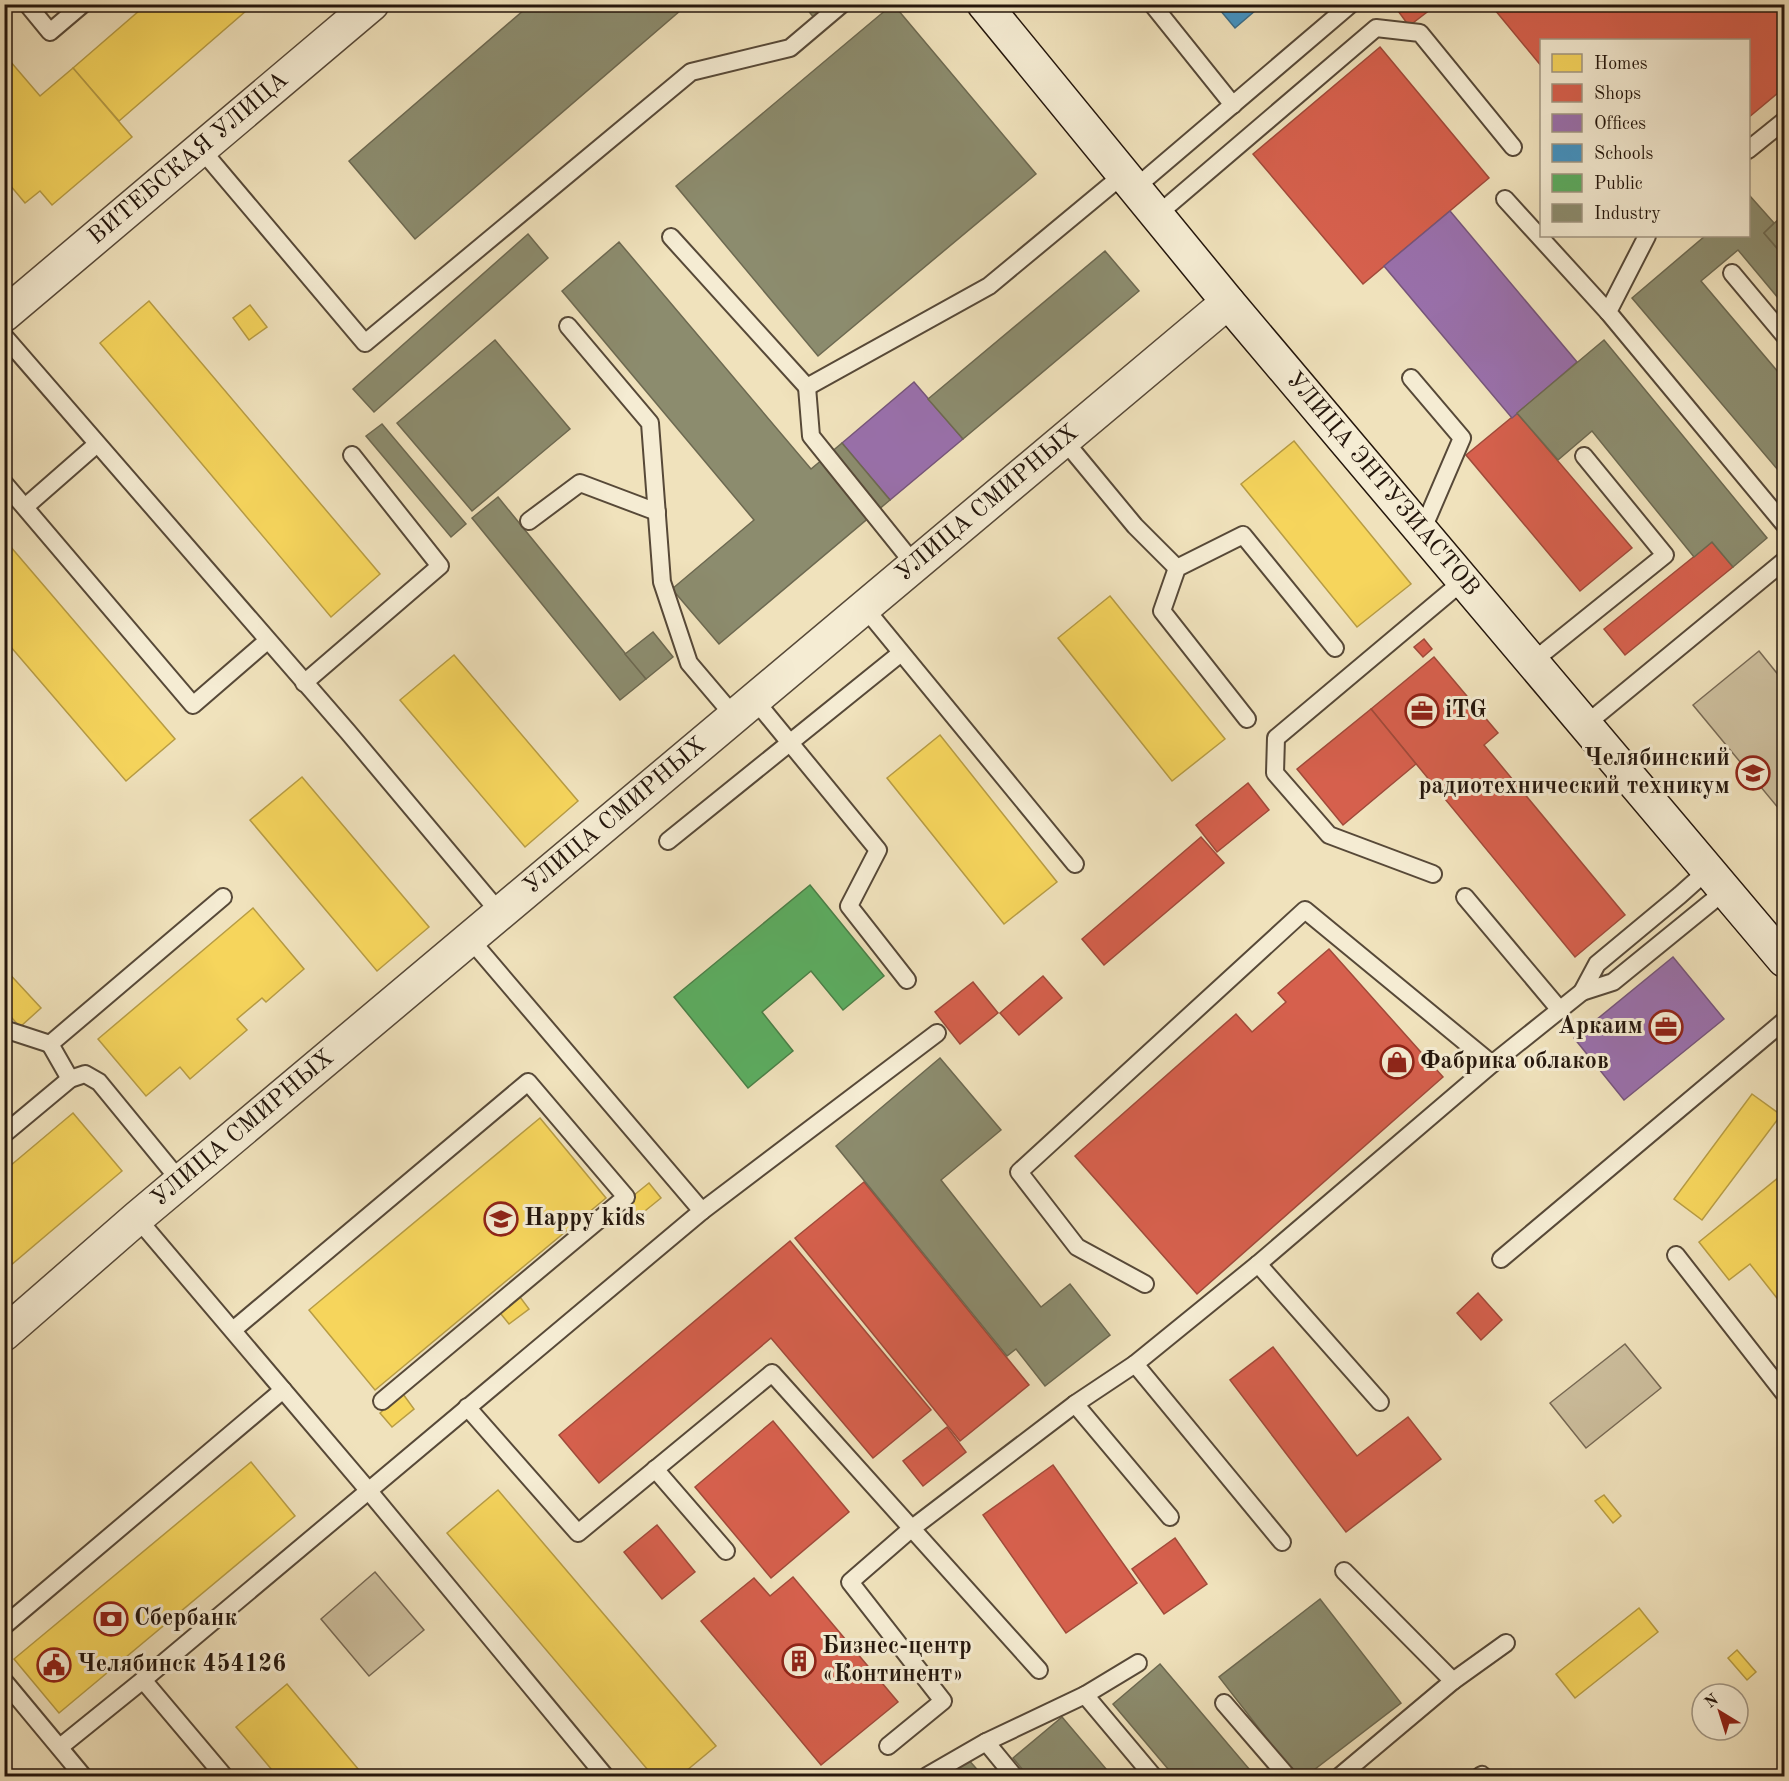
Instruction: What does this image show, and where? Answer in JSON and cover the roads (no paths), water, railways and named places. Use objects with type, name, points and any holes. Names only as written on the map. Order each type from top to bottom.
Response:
[{"type":"street","name":"ВИТЕБСКАЯ УЛИЦА","points":[[7,312],[372,4]]},
{"type":"street","name":"УЛИЦА ЭНТУЗИАСТОВ","points":[[984,4],[1228,302],[1785,960]]},
{"type":"street","name":"УЛИЦА СМИРНЫХ","points":[[4,1334],[137,1218],[1228,302]]},
{"type":"lane","points":[[27,4],[50,32],[83,4]]},
{"type":"lane","points":[[201,149],[365,343],[691,72],[790,48],[842,4]]},
{"type":"lane","points":[[1152,4],[1233,105]]},
{"type":"lane","points":[[807,387],[990,286],[1233,105],[1352,4]]},
{"type":"lane","points":[[1157,215],[1376,28],[1420,33],[1513,147]]},
{"type":"lane","points":[[1750,149],[1785,121]]},
{"type":"lane","points":[[1505,199],[1608,312],[1785,524]]},
{"type":"lane","points":[[671,237],[807,387],[811,436],[914,564]]},
{"type":"lane","points":[[1608,312],[1646,237]]},
{"type":"lane","points":[[1731,273],[1785,335]]},
{"type":"lane","points":[[7,312],[97,444],[304,682],[500,913]]},
{"type":"lane","points":[[568,326],[650,423],[662,582],[689,663],[790,743],[878,850],[849,906],[907,980]]},
{"type":"lane","points":[[1411,378],[1462,438],[1422,531]]},
{"type":"lane","points":[[1063,439],[1135,526],[1177,568]]},
{"type":"lane","points":[[25,507],[97,444]]},
{"type":"lane","points":[[304,682],[440,566],[352,454]]},
{"type":"lane","points":[[1532,662],[1665,555],[1584,456]]},
{"type":"lane","points":[[4,483],[193,705],[267,641]]},
{"type":"lane","points":[[529,521],[580,483],[657,512]]},
{"type":"lane","points":[[1247,719],[1162,611],[1177,568],[1243,536],[1335,648]]},
{"type":"lane","points":[[1585,725],[1785,561]]},
{"type":"lane","points":[[1433,874],[1329,836],[1275,773],[1276,738],[1463,581]]},
{"type":"lane","points":[[864,608],[1076,864]]},
{"type":"lane","points":[[668,841],[901,653]]},
{"type":"lane","points":[[1582,992],[1597,964],[1680,895],[1717,880]]},
{"type":"lane","points":[[888,1746],[943,1701],[850,1582],[911,1529],[1075,1404],[1135,1364],[1258,1264],[1492,1064],[1582,992],[1613,982],[1717,880]]},
{"type":"lane","points":[[50,1044],[223,897]]},
{"type":"lane","points":[[1465,897],[1560,1010]]},
{"type":"lane","points":[[1145,1284],[1077,1247],[1019,1173],[1305,910],[1492,1064]]},
{"type":"lane","points":[[470,939],[702,1211]]},
{"type":"lane","points":[[1501,1259],[1785,1021]]},
{"type":"lane","points":[[4,1029],[50,1044],[70,1079]]},
{"type":"lane","points":[[60,1748],[702,1211],[937,1033]]},
{"type":"lane","points":[[4,1134],[70,1079],[85,1074],[99,1082],[181,1182]]},
{"type":"lane","points":[[233,1330],[528,1082],[627,1197],[382,1401]]},
{"type":"lane","points":[[137,1218],[368,1490],[605,1776]]},
{"type":"lane","points":[[1676,1255],[1785,1393]]},
{"type":"lane","points":[[1258,1264],[1380,1402]]},
{"type":"lane","points":[[1135,1364],[1282,1542]]},
{"type":"lane","points":[[467,1407],[578,1533],[772,1373],[1039,1670]]},
{"type":"lane","points":[[4,1626],[283,1390]]},
{"type":"lane","points":[[1075,1404],[1170,1517]]},
{"type":"lane","points":[[655,1469],[726,1551]]},
{"type":"lane","points":[[1344,1571],[1454,1681]]},
{"type":"lane","points":[[1340,1776],[1454,1681],[1506,1643]]},
{"type":"lane","points":[[927,1776],[986,1742],[1085,1695],[1138,1663]]},
{"type":"lane","points":[[143,1680],[224,1776]]},
{"type":"lane","points":[[4,1681],[83,1776]]},
{"type":"lane","points":[[1085,1695],[1153,1776]]},
{"type":"lane","points":[[1224,1703],[1287,1776]]},
{"type":"lane","points":[[986,1742],[1014,1776]]},
{"type":"place","name":"iTG","points":[[1422,711]]},
{"type":"place","name":"Челябинский радиотехнический техникум","points":[[1753,773]]},
{"type":"place","name":"Аркаим","points":[[1666,1027]]},
{"type":"place","name":"Фабрика облаков","points":[[1397,1062]]},
{"type":"place","name":"Happy kids","points":[[501,1219]]},
{"type":"place","name":"Сбербанк","points":[[111,1619]]},
{"type":"place","name":"Бизнес-центр «Континент»","points":[[799,1661]]},
{"type":"place","name":"Челябинск 454126","points":[[54,1665]]}]
